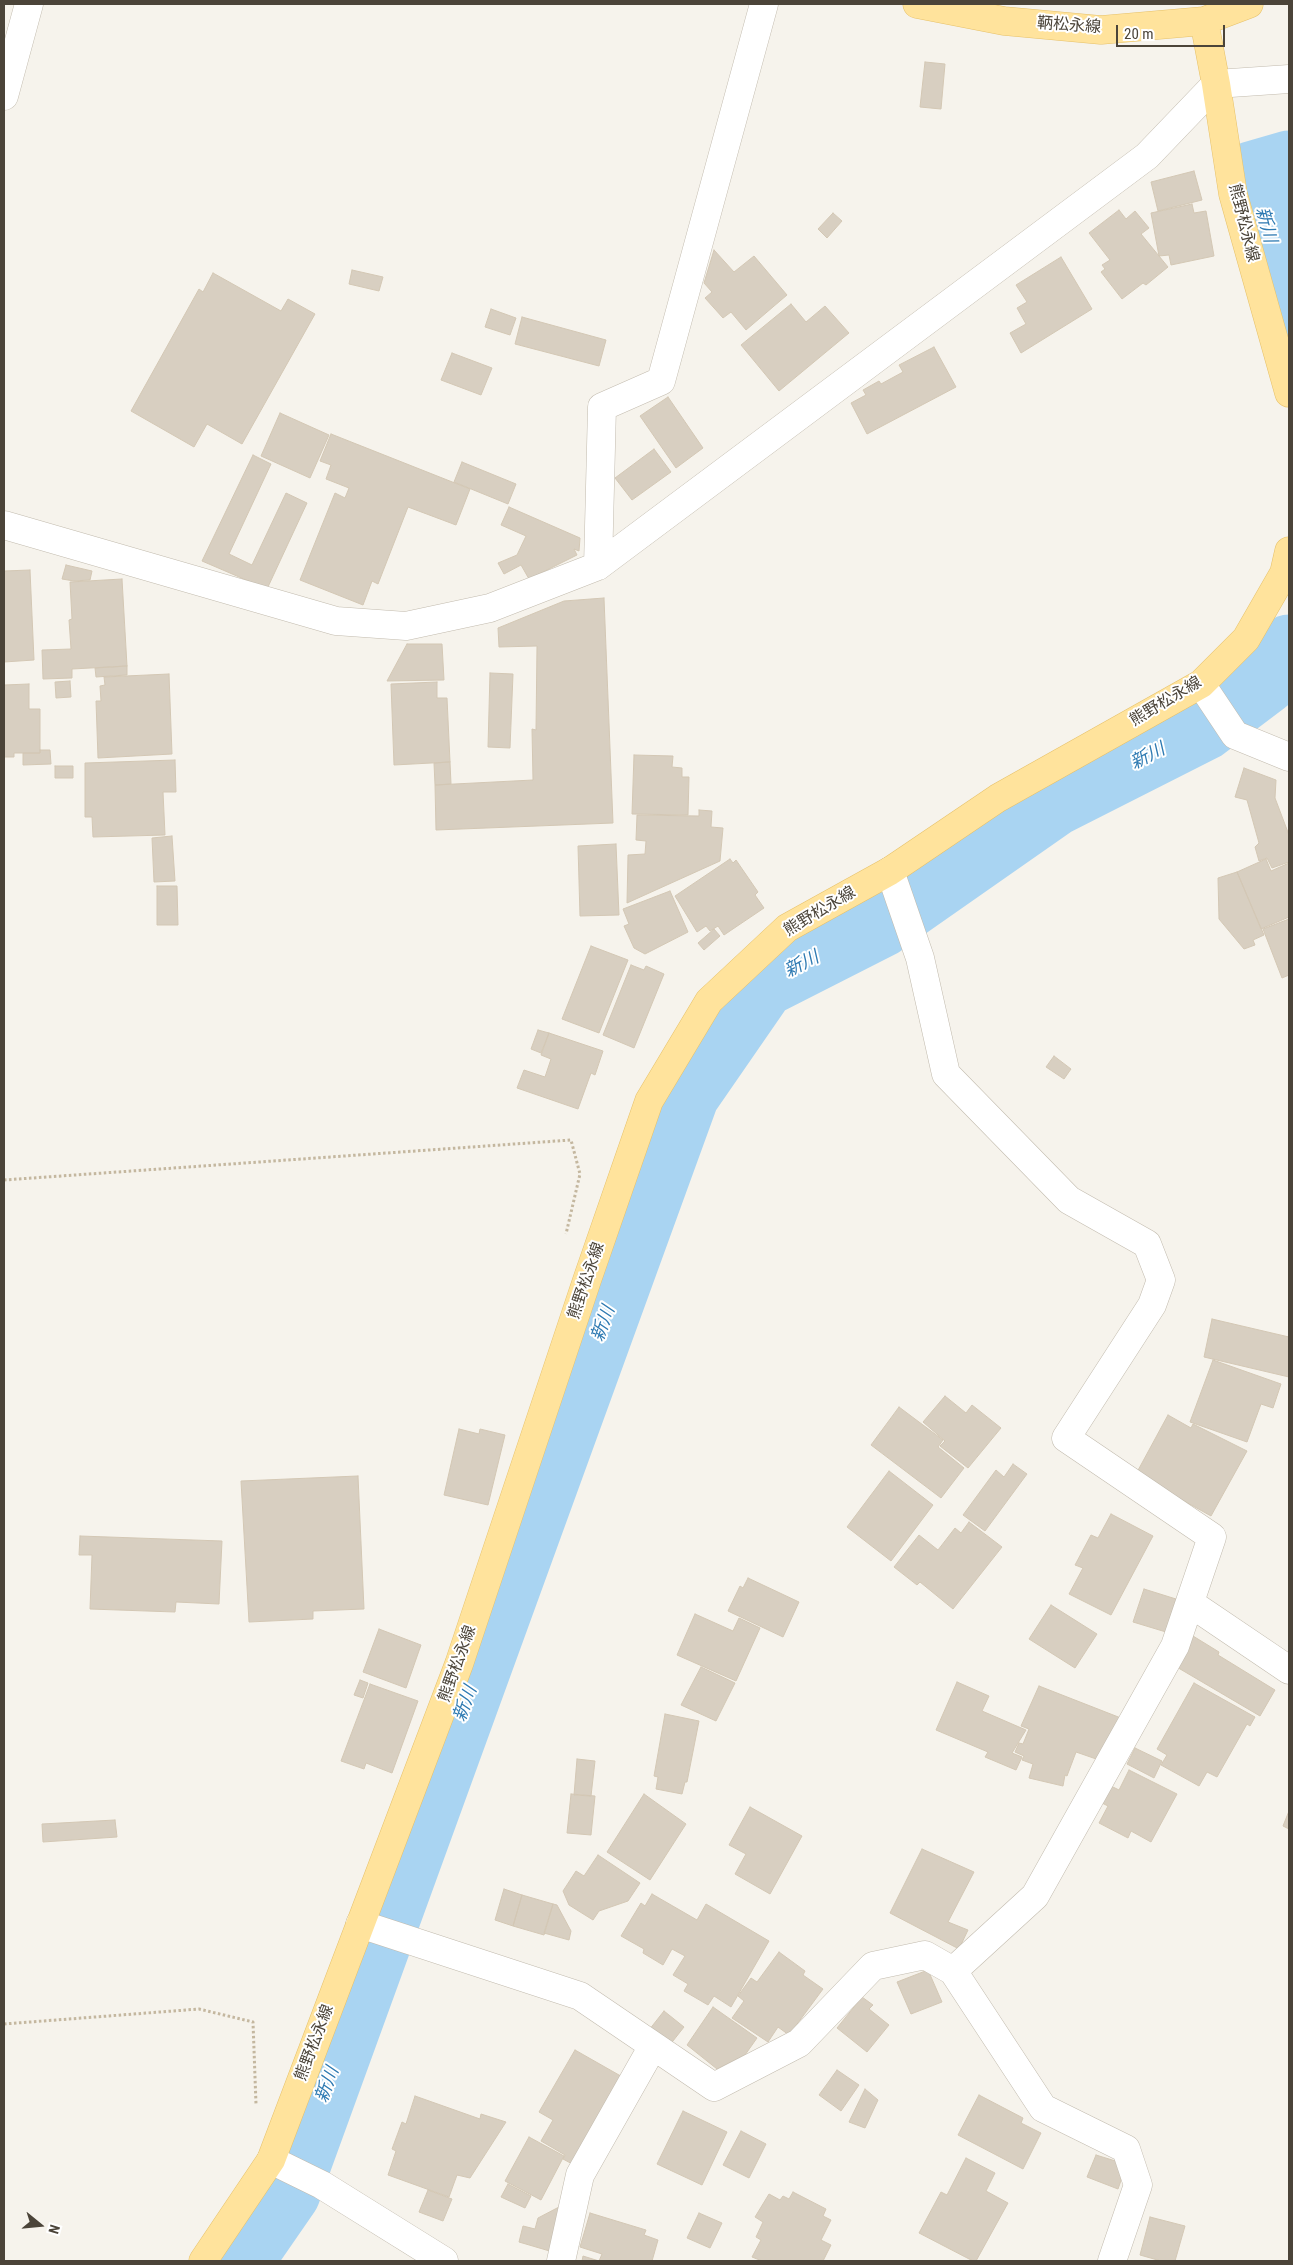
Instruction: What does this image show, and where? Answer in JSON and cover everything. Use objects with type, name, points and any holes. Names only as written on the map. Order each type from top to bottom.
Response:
[{"type":"main road","name":"鞆松永線","points":[[917,4],[1004,21],[1101,30],[1204,21],[1249,4]]},
{"type":"main road","name":"熊野松永線","points":[[1204,21],[1233,194],[1289,393]]},
{"type":"main road","name":"熊野松永線","points":[[203,2261],[279,2164],[360,1924],[459,1664],[649,1100],[708,1001],[788,928],[890,871],[998,798],[1201,684],[1246,639],[1284,573],[1289,551]]},
{"type":"street","points":[[4,96],[29,4]]},
{"type":"street","points":[[598,566],[602,407],[661,380],[764,4]]},
{"type":"street","points":[[4,525],[336,621],[406,626],[490,608],[598,566],[1148,156],[1216,84],[1289,80]]},
{"type":"street","points":[[1201,684],[1234,735],[1289,757]]},
{"type":"street","points":[[890,871],[920,958],[946,1074],[1069,1200],[1147,1244],[1162,1280],[1152,1305],[1066,1438],[1212,1537],[1175,1646],[1035,1896],[953,1971]]},
{"type":"street","points":[[1190,1603],[1289,1670]]},
{"type":"street","points":[[360,1924],[580,1996],[714,2087],[799,2043],[873,1966],[925,1955],[953,1971],[1043,2108],[1126,2149],[1138,2185],[1112,2261]]},
{"type":"street","points":[[561,2261],[580,2175],[653,2046]]},
{"type":"street","points":[[279,2164],[322,2185],[444,2261]]},
{"type":"path","points":[[4,1180],[571,1140],[580,1174],[565,1237]]},
{"type":"path","points":[[4,2024],[199,2009],[253,2022],[256,2106]]},
{"type":"building","points":[[925,62],[945,64],[941,109],[920,107]]},
{"type":"building","points":[[1194,171],[1202,200],[1158,211],[1151,182]]},
{"type":"building","points":[[1192,204],[1194,213],[1206,211],[1214,256],[1171,265],[1169,255],[1159,256],[1151,213]]},
{"type":"building","points":[[1119,210],[1126,219],[1135,211],[1149,228],[1141,234],[1168,267],[1146,285],[1143,283],[1122,299],[1101,272],[1105,269],[1102,265],[1110,260],[1089,233]]},
{"type":"building","points":[[833,213],[842,221],[827,238],[818,229]]},
{"type":"building","points":[[714,250],[734,272],[754,256],[787,295],[746,330],[731,312],[723,318],[705,298],[712,292],[704,283]]},
{"type":"building","points":[[1061,257],[1092,309],[1021,353],[1010,333],[1026,324],[1017,308],[1027,302],[1016,285]]},
{"type":"building","points":[[352,270],[383,277],[379,291],[349,284]]},
{"type":"building","points":[[213,273],[281,311],[288,299],[315,314],[242,444],[207,424],[194,447],[131,411],[199,289],[203,292]]},
{"type":"building","points":[[791,304],[806,322],[825,306],[849,333],[779,391],[741,345]]},
{"type":"building","points":[[491,309],[516,318],[510,335],[485,327]]},
{"type":"building","points":[[522,317],[606,340],[599,366],[515,344]]},
{"type":"building","points":[[934,347],[956,387],[867,434],[851,403],[866,395],[863,390],[879,381],[881,384],[903,372],[899,365]]},
{"type":"building","points":[[452,353],[492,368],[481,395],[441,380]]},
{"type":"building","points":[[668,397],[703,448],[676,468],[640,416]]},
{"type":"building","points":[[280,413],[329,435],[310,478],[261,456]]},
{"type":"building","points":[[331,434],[470,489],[456,525],[408,507],[378,584],[372,581],[363,605],[300,580],[335,493],[345,498],[349,488],[326,479],[331,465],[320,461]]},
{"type":"building","points":[[654,449],[671,472],[632,500],[615,478]]},
{"type":"building","points":[[253,455],[271,464],[229,554],[252,565],[286,493],[307,503],[267,589],[202,561]]},
{"type":"building","points":[[462,462],[516,484],[508,504],[454,482]]},
{"type":"building","points":[[509,507],[580,538],[579,551],[574,549],[577,555],[529,579],[521,565],[504,574],[498,563],[517,555],[526,536],[501,525]]},
{"type":"building","points":[[66,565],[92,571],[90,580],[74,581],[62,579]]},
{"type":"building","points":[[30,570],[34,660],[4,662],[4,571]]},
{"type":"building","points":[[122,579],[127,666],[72,669],[72,678],[43,679],[42,650],[71,649],[69,620],[72,619],[70,582]]},
{"type":"building","points":[[604,598],[613,823],[436,830],[435,785],[533,780],[532,729],[536,730],[537,646],[499,647],[498,628],[564,601]]},
{"type":"building","points":[[407,644],[442,644],[444,680],[387,681]]},
{"type":"building","points":[[127,666],[127,675],[96,677],[95,668]]},
{"type":"building","points":[[490,673],[513,674],[510,748],[488,747]]},
{"type":"building","points":[[169,674],[172,754],[98,758],[96,701],[101,701],[100,686],[105,685],[104,677]]},
{"type":"building","points":[[70,681],[71,697],[56,698],[55,682]]},
{"type":"building","points":[[437,682],[437,698],[447,698],[450,762],[394,765],[391,684]]},
{"type":"building","points":[[29,684],[29,709],[40,709],[40,753],[14,753],[14,757],[4,757],[4,685]]},
{"type":"building","points":[[40,750],[50,750],[51,764],[23,765],[23,753],[40,753]]},
{"type":"building","points":[[634,755],[673,756],[672,767],[682,768],[682,777],[689,777],[688,815],[632,814]]},
{"type":"building","points":[[175,760],[176,792],[163,792],[165,835],[93,837],[92,817],[85,817],[85,763]]},
{"type":"building","points":[[450,762],[451,784],[435,785],[434,763]]},
{"type":"building","points":[[55,766],[73,766],[73,778],[55,778]]},
{"type":"building","points":[[1244,768],[1276,780],[1275,798],[1289,835],[1289,862],[1272,868],[1267,858],[1259,861],[1255,847],[1259,843],[1247,800],[1235,797]]},
{"type":"building","points":[[699,810],[712,811],[711,827],[723,828],[720,861],[627,903],[628,855],[645,854],[646,841],[636,840],[637,815],[699,816]]},
{"type":"building","points":[[172,836],[175,881],[154,882],[152,838]]},
{"type":"building","points":[[616,844],[619,915],[580,916],[578,846]]},
{"type":"building","points":[[730,859],[733,863],[736,860],[758,892],[755,895],[764,908],[724,935],[718,926],[710,931],[706,926],[697,932],[675,896]]},
{"type":"building","points":[[1266,859],[1271,871],[1289,863],[1289,917],[1261,929],[1237,872]]},
{"type":"building","points":[[1237,872],[1264,935],[1253,940],[1255,945],[1244,949],[1219,919],[1218,878]]},
{"type":"building","points":[[157,886],[177,886],[178,925],[157,925]]},
{"type":"building","points":[[670,891],[688,932],[645,954],[634,948],[624,926],[629,924],[623,909]]},
{"type":"building","points":[[1289,919],[1289,975],[1282,978],[1263,929]]},
{"type":"building","points":[[714,929],[720,936],[704,950],[698,943]]},
{"type":"building","points":[[591,946],[628,960],[599,1033],[562,1019]]},
{"type":"building","points":[[631,965],[644,970],[646,966],[664,974],[634,1048],[603,1035]]},
{"type":"building","points":[[538,1030],[549,1033],[541,1053],[531,1049]]},
{"type":"building","points":[[549,1033],[603,1051],[595,1075],[591,1073],[578,1109],[517,1088],[524,1070],[545,1077],[551,1059],[541,1055]]},
{"type":"building","points":[[1054,1056],[1071,1069],[1064,1079],[1046,1067]]},
{"type":"building","points":[[1212,1319],[1289,1337],[1289,1377],[1204,1357]]},
{"type":"building","points":[[1213,1360],[1281,1384],[1273,1408],[1261,1404],[1247,1442],[1190,1422]]},
{"type":"building","points":[[945,1396],[966,1413],[972,1405],[1001,1428],[968,1468],[940,1446],[945,1441],[923,1422]]},
{"type":"building","points":[[899,1407],[943,1440],[938,1447],[964,1468],[941,1498],[871,1445]]},
{"type":"building","points":[[1168,1415],[1191,1428],[1193,1424],[1247,1451],[1211,1516],[1136,1474]]},
{"type":"building","points":[[459,1429],[479,1434],[480,1429],[505,1435],[488,1505],[444,1495]]},
{"type":"building","points":[[1013,1464],[1027,1474],[985,1531],[963,1515],[996,1470],[1004,1477]]},
{"type":"building","points":[[889,1471],[933,1505],[891,1561],[847,1527]]},
{"type":"building","points":[[358,1476],[364,1609],[313,1611],[313,1619],[249,1622],[241,1481]]},
{"type":"building","points":[[1111,1514],[1153,1536],[1111,1615],[1069,1594],[1083,1568],[1075,1565],[1091,1535],[1098,1538]]},
{"type":"building","points":[[969,1522],[1002,1547],[953,1609],[920,1582],[917,1585],[894,1567],[919,1535],[938,1550],[955,1528],[961,1533]]},
{"type":"building","points":[[80,1536],[222,1541],[219,1604],[176,1602],[175,1612],[90,1609],[92,1555],[79,1555]]},
{"type":"building","points":[[748,1578],[799,1602],[783,1637],[728,1611],[740,1586],[743,1588]]},
{"type":"building","points":[[1144,1589],[1176,1599],[1166,1632],[1133,1622]]},
{"type":"building","points":[[1051,1605],[1097,1634],[1075,1668],[1029,1639]]},
{"type":"building","points":[[695,1614],[733,1631],[739,1618],[760,1628],[736,1681],[677,1655]]},
{"type":"building","points":[[379,1629],[421,1645],[406,1688],[363,1672]]},
{"type":"building","points":[[1193,1636],[1219,1652],[1218,1655],[1275,1690],[1260,1716],[1175,1666]]},
{"type":"building","points":[[701,1667],[735,1683],[716,1721],[681,1705]]},
{"type":"building","points":[[360,1680],[368,1683],[363,1698],[354,1695]]},
{"type":"building","points":[[957,1682],[989,1696],[982,1711],[1026,1730],[1012,1753],[1022,1757],[1016,1770],[985,1757],[988,1752],[936,1730]]},
{"type":"building","points":[[1194,1683],[1255,1717],[1250,1726],[1247,1724],[1217,1777],[1207,1772],[1199,1786],[1161,1765],[1167,1755],[1157,1749]]},
{"type":"building","points":[[370,1684],[418,1701],[392,1773],[366,1763],[364,1769],[341,1761]]},
{"type":"building","points":[[1039,1686],[1126,1720],[1102,1761],[1076,1752],[1067,1776],[1065,1775],[1063,1786],[1029,1778],[1033,1764],[1022,1760],[1024,1756],[1015,1752],[1019,1743],[1023,1744],[1029,1729],[1021,1726]]},
{"type":"building","points":[[665,1714],[699,1721],[687,1782],[685,1782],[682,1794],[656,1789],[658,1777],[654,1776]]},
{"type":"building","points":[[1135,1748],[1162,1761],[1154,1778],[1127,1764]]},
{"type":"building","points":[[577,1759],[595,1761],[591,1796],[574,1795]]},
{"type":"building","points":[[1129,1770],[1177,1794],[1151,1842],[1131,1831],[1128,1838],[1099,1823],[1108,1806],[1102,1803],[1111,1786],[1119,1790]]},
{"type":"building","points":[[571,1794],[595,1796],[591,1835],[567,1833]]},
{"type":"building","points":[[644,1794],[686,1824],[650,1880],[607,1852]]},
{"type":"building","points":[[750,1807],[802,1836],[770,1894],[735,1874],[746,1854],[729,1845]]},
{"type":"building","points":[[1289,1811],[1289,1829],[1283,1826]]},
{"type":"building","points":[[115,1820],[117,1837],[43,1842],[42,1824]]},
{"type":"building","points":[[922,1849],[974,1872],[948,1922],[968,1930],[959,1949],[890,1913]]},
{"type":"building","points":[[598,1855],[640,1883],[628,1901],[599,1911],[593,1920],[569,1905],[563,1891],[576,1871],[584,1876]]},
{"type":"building","points":[[504,1889],[522,1895],[513,1926],[495,1920]]},
{"type":"building","points":[[652,1894],[697,1920],[706,1904],[769,1941],[731,2007],[714,1996],[708,2005],[684,1991],[688,1984],[673,1975],[685,1956],[672,1949],[663,1965],[643,1953],[644,1949],[621,1936],[641,1903],[645,1906]]},
{"type":"building","points":[[522,1895],[553,1904],[544,1935],[513,1926]]},
{"type":"building","points":[[553,1904],[557,1905],[571,1931],[569,1940],[544,1933]]},
{"type":"building","points":[[779,1952],[805,1971],[803,1975],[823,1989],[789,2035],[778,2027],[768,2042],[732,2018],[744,2001],[738,1996],[751,1978],[757,1982]]},
{"type":"building","points":[[928,1970],[942,2002],[911,2014],[897,1982]]},
{"type":"building","points":[[862,1997],[873,2005],[869,2009],[889,2025],[867,2052],[837,2028]]},
{"type":"building","points":[[713,2007],[757,2038],[745,2055],[717,2069],[687,2045]]},
{"type":"building","points":[[664,2011],[684,2027],[669,2046],[649,2030]]},
{"type":"building","points":[[575,2050],[626,2079],[576,2166],[563,2159],[565,2155],[541,2141],[553,2120],[539,2112]]},
{"type":"building","points":[[837,2070],[859,2085],[841,2111],[819,2095]]},
{"type":"building","points":[[865,2089],[878,2100],[865,2128],[849,2122]]},
{"type":"building","points":[[979,2095],[1023,2118],[1021,2123],[1041,2133],[1023,2169],[958,2135]]},
{"type":"building","points":[[415,2096],[480,2119],[481,2114],[506,2122],[470,2178],[457,2175],[449,2197],[388,2175],[396,2151],[392,2149],[402,2122],[406,2124]]},
{"type":"building","points":[[683,2111],[727,2132],[702,2185],[657,2164]]},
{"type":"building","points":[[741,2131],[766,2144],[749,2178],[723,2165]]},
{"type":"building","points":[[529,2137],[564,2156],[541,2200],[505,2181]]},
{"type":"building","points":[[1096,2155],[1122,2163],[1124,2172],[1118,2189],[1087,2177]]},
{"type":"building","points":[[966,2158],[995,2173],[986,2191],[1008,2203],[976,2261],[919,2233],[941,2192],[947,2195]]},
{"type":"building","points":[[508,2184],[531,2196],[525,2208],[501,2197]]},
{"type":"building","points":[[428,2190],[452,2199],[443,2221],[419,2212]]},
{"type":"building","points":[[793,2192],[826,2209],[823,2216],[831,2220],[821,2240],[831,2245],[823,2261],[762,2261],[752,2257],[761,2240],[756,2237],[763,2222],[755,2217],[769,2194],[780,2200],[783,2196],[789,2199]]},
{"type":"building","points":[[559,2207],[553,2252],[519,2242],[523,2226],[535,2229],[538,2218]]},
{"type":"building","points":[[590,2213],[646,2230],[644,2235],[658,2240],[652,2261],[599,2261],[602,2254],[580,2247]]},
{"type":"building","points":[[699,2213],[722,2223],[710,2248],[687,2238]]},
{"type":"building","points":[[1150,2217],[1185,2226],[1175,2261],[1161,2261],[1140,2255]]},
{"type":"building","points":[[583,2256],[599,2261],[582,2261]]},
{"type":"waterway","name":"新川","points":[[1289,163],[1251,174],[1289,314]]},
{"type":"waterway","name":"新川","points":[[241,2261],[288,2193],[687,1095],[763,985],[881,925],[1054,804],[1204,728],[1265,682],[1289,647]]}]
